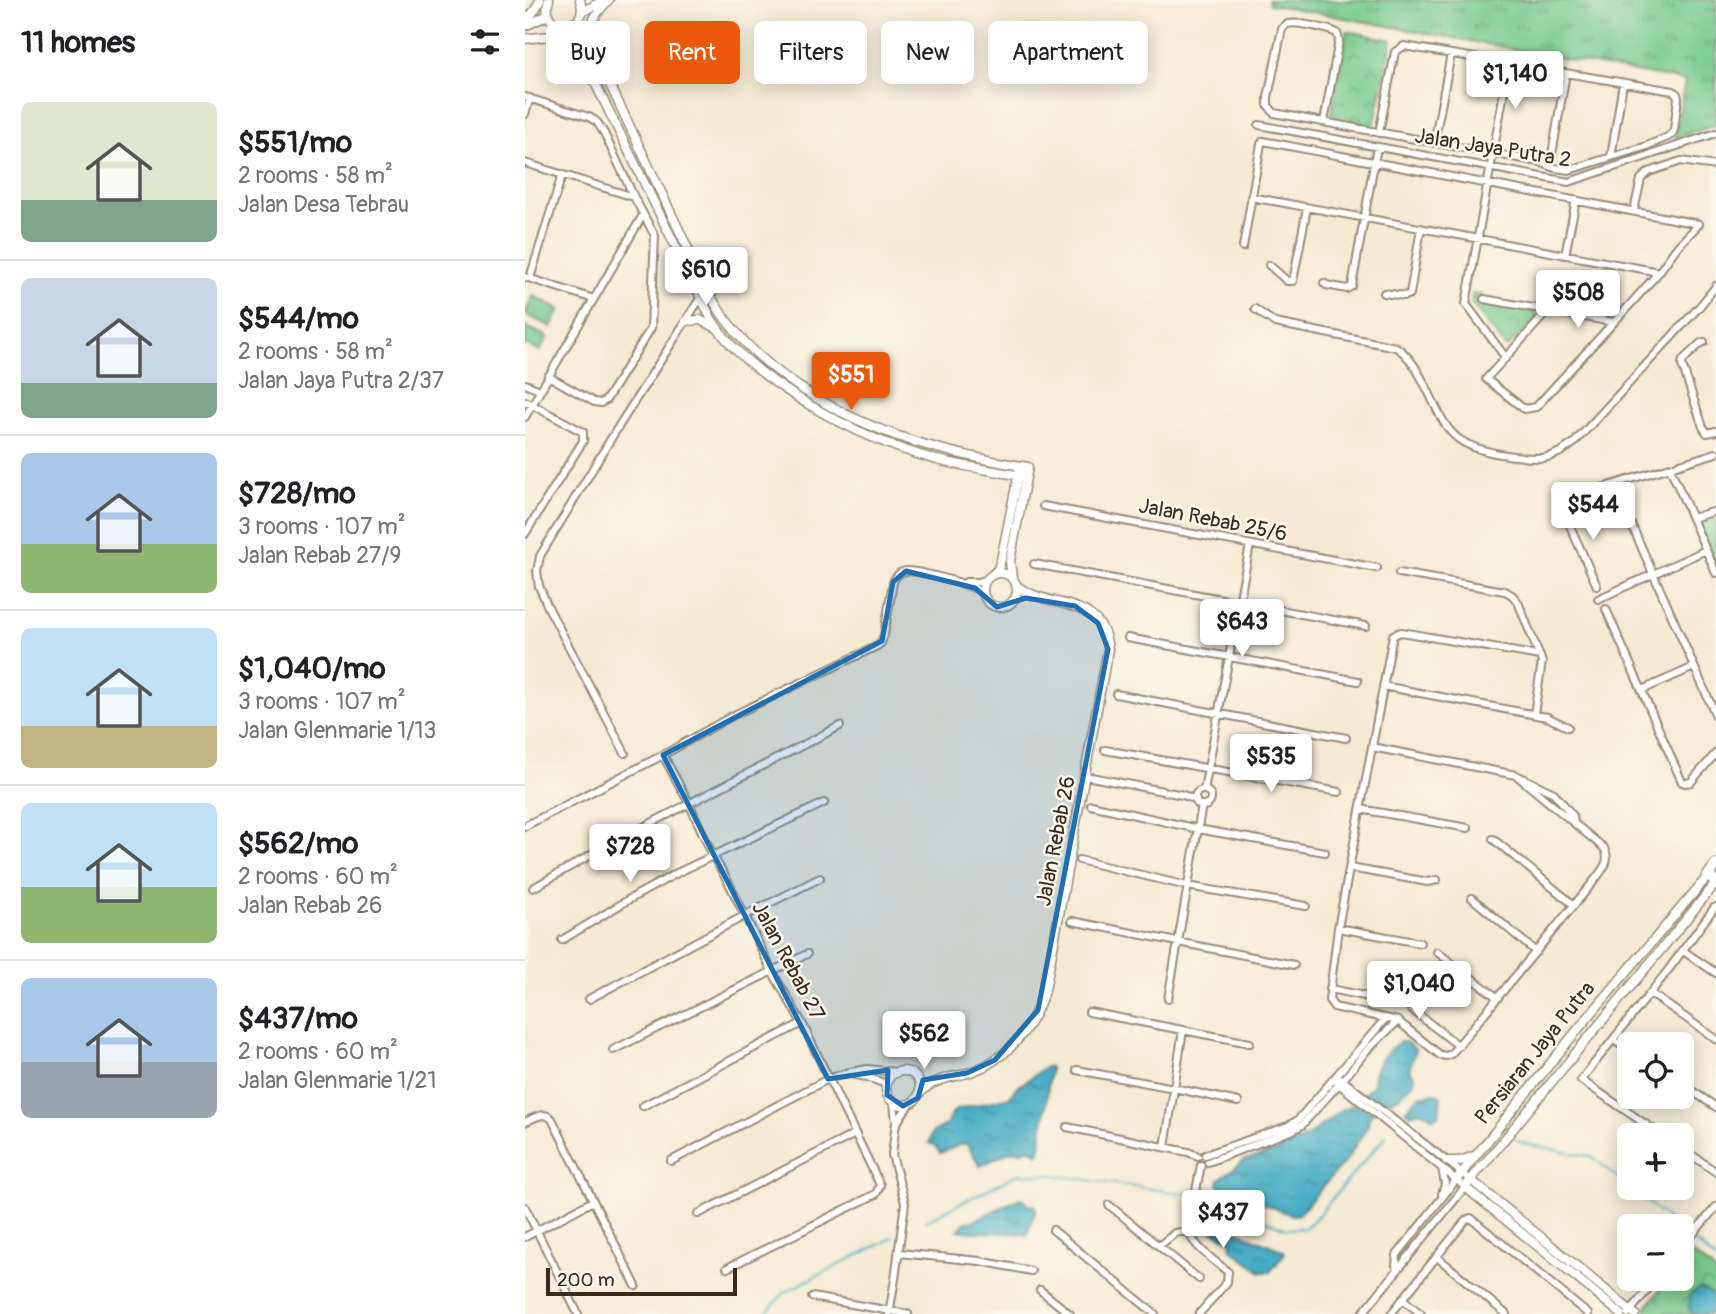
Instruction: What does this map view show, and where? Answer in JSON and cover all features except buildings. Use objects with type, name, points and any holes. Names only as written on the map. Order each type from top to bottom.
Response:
[{"type":"street","points":[[525,24],[540,0]]},
{"type":"street","points":[[549,0],[548,15],[553,21]]},
{"type":"street","points":[[580,0],[581,21]]},
{"type":"street","points":[[574,21],[606,0]]},
{"type":"street","points":[[593,21],[606,0]]},
{"type":"street","points":[[525,24],[548,15]]},
{"type":"street","points":[[1324,122],[1339,40],[1337,33],[1291,23],[1282,29],[1268,97],[1268,105],[1274,113],[1324,122],[1379,133],[1493,154],[1540,162],[1569,170],[1656,142],[1672,134],[1678,98],[1673,91],[1404,46],[1395,52],[1379,133]]},
{"type":"street","points":[[525,39],[546,29]]},
{"type":"street","points":[[525,39],[546,35]]},
{"type":"street","points":[[1434,143],[1451,54]]},
{"type":"street","points":[[1506,358],[1466,304],[1509,64]]},
{"type":"street","points":[[1550,166],[1566,73]]},
{"type":"street","points":[[1611,157],[1623,83]]},
{"type":"street","points":[[525,826],[732,716],[881,643],[893,582],[899,574],[910,572],[975,588],[997,607],[1008,605],[1017,593],[1010,561],[1024,467],[942,450],[866,423],[806,390],[764,360],[705,295],[596,84]]},
{"type":"street","points":[[609,84],[705,295],[717,329]]},
{"type":"street","points":[[525,114],[527,98],[589,117],[597,122],[655,236],[651,328],[605,400],[601,403],[594,402],[548,376]]},
{"type":"street","name":"Jalan Jaya Putra 2","points":[[1259,125],[1569,182],[1716,133]]},
{"type":"street","points":[[1243,247],[1263,141],[1699,224],[1536,407],[1524,409],[1486,379],[1549,310]]},
{"type":"street","points":[[1324,283],[1347,289],[1352,286],[1377,147]]},
{"type":"street","points":[[1634,211],[1641,179],[1649,172],[1681,161],[1716,166]]},
{"type":"street","points":[[525,163],[634,197]]},
{"type":"street","points":[[562,175],[528,277],[594,299]]},
{"type":"street","points":[[1251,197],[1659,272]]},
{"type":"street","points":[[1565,255],[1576,200]]},
{"type":"street","points":[[1269,265],[1287,281],[1293,281],[1307,208]]},
{"type":"street","points":[[525,417],[643,215]]},
{"type":"street","points":[[1384,293],[1405,296],[1409,294],[1421,228]]},
{"type":"street","points":[[1255,309],[1275,323],[1396,347],[1412,362],[1454,435],[1469,446],[1480,449],[1543,458],[1552,457],[1574,443],[1716,286]]},
{"type":"street","points":[[625,753],[548,607],[537,580],[537,564],[615,432],[705,295]]},
{"type":"street","points":[[1484,299],[1613,322]]},
{"type":"street","points":[[686,321],[700,320],[717,329],[758,369],[800,399],[861,433],[909,452],[1022,476]]},
{"type":"street","points":[[1704,342],[1683,360],[1682,365],[1703,427],[1707,433],[1716,431]]},
{"type":"street","points":[[525,384],[540,390]]},
{"type":"street","points":[[525,401],[583,432],[583,441],[525,534]]},
{"type":"street","points":[[1597,586],[1562,508],[1566,499],[1716,453]]},
{"type":"street","points":[[1670,468],[1716,573]]},
{"type":"street","points":[[994,471],[1006,478],[1012,485],[1014,494]]},
{"type":"street","points":[[983,594],[983,587],[998,569],[1001,560],[1014,494],[1022,476]]},
{"type":"street","points":[[1614,485],[1716,716]]},
{"type":"street","name":"Jalan Rebab 25/6","points":[[1043,506],[1377,568]]},
{"type":"street","points":[[1692,518],[1716,511]]},
{"type":"street","points":[[525,517],[533,522]]},
{"type":"street","points":[[1168,999],[1198,829],[1200,797],[1208,769],[1250,545]]},
{"type":"street","points":[[1598,599],[1706,551]]},
{"type":"street","points":[[1034,564],[1366,626]]},
{"type":"street","points":[[1399,573],[1505,591],[1515,598],[1542,662],[1534,714]]},
{"type":"street","points":[[954,581],[975,582],[1005,574],[1014,582]]},
{"type":"street","name":"Jalan Rebab 26","points":[[947,1078],[967,1073],[995,1060],[1015,1043],[1038,1010],[1046,985],[1107,658],[1107,642],[1102,629],[1087,613],[1075,606],[1027,593],[1014,582]]},
{"type":"street","name":"Jalan Rebab 26","points":[[1014,600],[1044,599]]},
{"type":"street","points":[[1607,609],[1682,782],[1689,783],[1716,753]]},
{"type":"street","points":[[1372,747],[1515,775],[1554,793],[1573,816],[1574,823],[1607,852],[1608,858],[1604,867],[1459,1046],[1446,1056],[1440,1055],[1398,1021],[1334,1007],[1329,1000],[1339,928],[1360,809],[1393,635],[1401,632],[1540,656]]},
{"type":"street","points":[[1128,638],[1358,681]]},
{"type":"street","points":[[1642,690],[1693,665]]},
{"type":"street","points":[[1383,686],[1534,714],[1569,727]]},
{"type":"street","points":[[1117,694],[1346,738]]},
{"type":"street","points":[[533,888],[601,849],[840,726]]},
{"type":"street","points":[[1105,750],[1339,792]]},
{"type":"street","name":"Jalan Rebab 27","points":[[663,755],[772,971],[802,1023],[880,1185],[876,1194],[727,1268]]},
{"type":"street","points":[[1086,776],[1200,797]]},
{"type":"street","points":[[562,940],[628,900],[824,803]]},
{"type":"street","points":[[1091,805],[1198,829],[1325,852]]},
{"type":"street","points":[[1360,809],[1468,828]]},
{"type":"street","points":[[1493,839],[1574,905]]},
{"type":"street","points":[[1079,860],[1188,886],[1306,906]]},
{"type":"street","points":[[1350,868],[1429,882],[1437,880]]},
{"type":"street","name":"Persiaran Jaya Putra","points":[[1398,1270],[1397,1255],[1459,1176],[1579,1028],[1714,874]]},
{"type":"street","name":"Persiaran Jaya Putra","points":[[1362,1314],[1714,874]]},
{"type":"street","points":[[589,999],[820,878]]},
{"type":"street","points":[[1472,898],[1536,951]]},
{"type":"street","points":[[1644,1123],[1581,1080],[1716,907]]},
{"type":"street","points":[[1072,921],[1294,965]]},
{"type":"street","points":[[1339,928],[1420,943]]},
{"type":"street","points":[[1682,950],[1716,973]]},
{"type":"street","points":[[1437,952],[1498,998]]},
{"type":"street","points":[[613,1050],[807,954]]},
{"type":"street","points":[[1330,989],[1393,1004]]},
{"type":"street","points":[[1650,993],[1716,1038]]},
{"type":"street","points":[[1411,1009],[1459,1046]]},
{"type":"street","points":[[1089,1012],[1251,1043]]},
{"type":"street","points":[[1372,1016],[1373,1032]]},
{"type":"street","points":[[1067,1127],[1165,1147],[1203,1159],[1291,1131],[1302,1125],[1386,1018]]},
{"type":"street","points":[[1364,1048],[1398,1021]]},
{"type":"street","points":[[643,1106],[802,1023]]},
{"type":"street","points":[[1165,1147],[1183,1030]]},
{"type":"street","points":[[1613,1040],[1617,1042]]},
{"type":"street","points":[[671,1161],[828,1079],[846,1073],[867,1069],[908,1072],[926,1080],[947,1078]]},
{"type":"street","points":[[1077,1070],[1238,1102]]},
{"type":"street","points":[[897,1072],[886,1084],[887,1095],[894,1103],[909,1105]]},
{"type":"street","points":[[846,1073],[886,1084]]},
{"type":"street","points":[[895,1128],[901,1115],[920,1093],[921,1087],[917,1078]]},
{"type":"street","points":[[920,1093],[932,1083],[947,1078]]},
{"type":"street","points":[[1338,1080],[1631,1313],[1647,1291]]},
{"type":"street","points":[[1694,1092],[1716,1107]]},
{"type":"street","points":[[889,1312],[905,1203],[892,1155],[896,1115],[894,1103]]},
{"type":"street","points":[[525,1122],[538,1116],[549,1116],[552,1119],[636,1286]]},
{"type":"street","points":[[698,1214],[855,1134]]},
{"type":"street","points":[[1445,1165],[1476,1155]]},
{"type":"street","points":[[1694,1156],[1716,1172]]},
{"type":"street","points":[[1199,1314],[1227,1282],[1229,1275],[1200,1248],[1188,1231],[1203,1159]]},
{"type":"street","points":[[1441,1200],[1445,1184],[1445,1165]]},
{"type":"street","points":[[1468,1183],[1621,1314]]},
{"type":"street","points":[[525,1237],[593,1201]]},
{"type":"street","points":[[1109,1205],[1199,1279]]},
{"type":"street","points":[[525,1207],[578,1314]]},
{"type":"street","points":[[1694,1233],[1716,1207]]},
{"type":"street","points":[[1391,1314],[1466,1220],[1471,1218],[1588,1314]]},
{"type":"street","points":[[1053,1230],[1155,1314]]},
{"type":"street","points":[[1159,1246],[1175,1233],[1188,1231]]},
{"type":"street","points":[[899,1253],[980,1261],[1031,1271]]},
{"type":"street","points":[[1437,1257],[1506,1314]]},
{"type":"street","points":[[1040,1290],[1070,1314]]},
{"type":"street","points":[[812,1297],[908,1314]]},
{"type":"street","points":[[1403,1299],[1421,1314]]},
{"type":"highlighted area","points":[[906,571],[975,588],[997,607],[1026,598],[1075,606],[1098,623],[1108,649],[1038,1010],[995,1060],[967,1073],[923,1080],[918,1098],[903,1106],[887,1095],[888,1070],[828,1079],[663,755],[882,641],[893,582]]},
{"type":"green space","points":[[1268,0],[1716,0],[1716,125],[1675,138],[1685,81],[1269,4]]},
{"type":"green space","points":[[1347,31],[1392,40],[1375,122],[1370,126],[1337,120],[1331,113]]},
{"type":"green space","points":[[1472,294],[1482,295],[1481,302],[1535,312],[1537,317],[1505,347],[1472,304]]},
{"type":"green space","points":[[533,296],[560,309],[551,327],[525,314]]},
{"type":"green space","points":[[525,326],[547,337],[540,351],[525,344]]},
{"type":"green space","points":[[1716,519],[1716,565],[1699,524]]},
{"type":"green space","points":[[1694,1255],[1716,1272],[1716,1314],[1648,1314],[1645,1308],[1659,1291],[1694,1291]]},
{"type":"water","points":[[1400,1042],[1406,1042],[1415,1049],[1409,1069],[1415,1077],[1413,1084],[1397,1098],[1379,1106],[1369,1117],[1368,1126],[1347,1159],[1299,1214],[1293,1215],[1221,1188],[1219,1179],[1245,1160],[1274,1152],[1305,1138],[1355,1103],[1373,1085],[1381,1060]]},
{"type":"water","points":[[1046,1067],[1050,1067],[1050,1071],[1038,1154],[1029,1148],[1011,1151],[980,1166],[967,1144],[940,1153],[929,1143],[932,1133],[947,1124],[956,1110],[1010,1097],[1015,1089]]},
{"type":"water","points":[[1435,1093],[1441,1097],[1439,1114],[1433,1118],[1422,1112],[1410,1115],[1405,1111],[1420,1096]]},
{"type":"water","points":[[1020,1198],[1029,1206],[1035,1205],[1036,1209],[1027,1235],[958,1230],[966,1222]]},
{"type":"water","points":[[1206,1218],[1285,1253],[1270,1272],[1261,1272],[1230,1248],[1230,1240],[1200,1222]]},
{"type":"water","points":[[1700,1288],[1716,1296],[1716,1314],[1695,1314],[1689,1309],[1690,1295]]},
{"type":"waterway","points":[[1203,1197],[1287,1229],[1305,1228],[1386,1136]]},
{"type":"waterway","points":[[1515,1139],[1522,1143],[1592,1157],[1617,1177]]},
{"type":"waterway","points":[[925,1221],[1018,1174],[1052,1175],[1187,1194]]},
{"type":"waterway","points":[[1644,1200],[1661,1214]]},
{"type":"waterway","points":[[765,1314],[785,1292],[894,1237]]},
{"type":"waterway","points":[[1694,1241],[1716,1260]]}]
